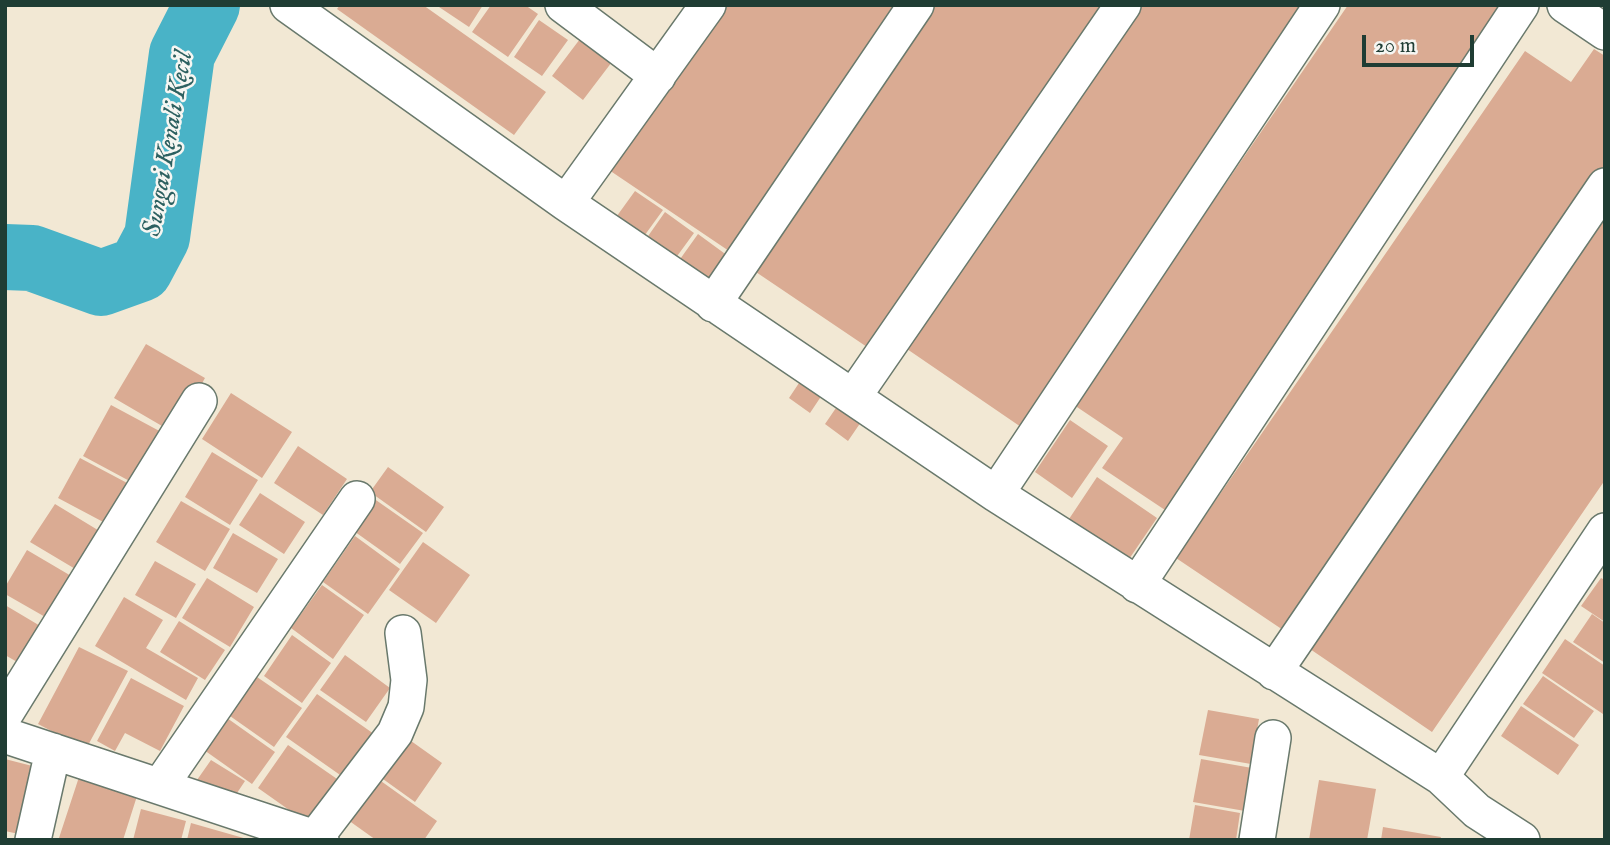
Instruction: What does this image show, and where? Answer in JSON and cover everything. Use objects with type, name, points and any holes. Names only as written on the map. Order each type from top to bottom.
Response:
[{"type":"street","points":[[288,5],[566,204],[996,494],[1441,777],[1474,826],[1522,840]]},
{"type":"street","points":[[563,5],[658,76]]},
{"type":"street","points":[[566,204],[708,5]]},
{"type":"street","points":[[713,304],[916,5]]},
{"type":"street","points":[[853,397],[1123,5]]},
{"type":"street","points":[[996,494],[1322,5]]},
{"type":"street","points":[[1137,585],[1521,5]]},
{"type":"street","points":[[1565,5],[1605,32]]},
{"type":"street","points":[[1274,673],[1605,186]]},
{"type":"street","points":[[5,714],[199,401]]},
{"type":"street","points":[[160,786],[357,499]]},
{"type":"street","points":[[1441,777],[1605,531]]},
{"type":"street","points":[[5,732],[10,737],[318,839],[395,733],[406,707],[408,680],[402,633]]},
{"type":"street","points":[[1257,840],[1273,738]]},
{"type":"street","points":[[33,840],[53,751]]},
{"type":"building","points":[[340,5],[423,5],[546,92],[514,135],[337,9]]},
{"type":"building","points":[[436,5],[483,5],[469,27]]},
{"type":"building","points":[[491,5],[525,5],[538,14],[508,57],[472,32]]},
{"type":"building","points":[[722,5],[902,5],[732,253],[609,170]]},
{"type":"building","points":[[926,5],[1105,5],[870,349],[747,266]]},
{"type":"building","points":[[1143,5],[1312,5],[1021,427],[907,349]]},
{"type":"building","points":[[1348,5],[1510,5],[1165,510],[1102,468],[1123,438],[1074,405]]},
{"type":"building","points":[[539,20],[568,40],[542,76],[514,57]]},
{"type":"building","points":[[586,31],[618,54],[583,100],[552,76]]},
{"type":"building","points":[[1594,49],[1605,56],[1605,167],[1286,632],[1176,558],[1525,51],[1571,82]]},
{"type":"building","points":[[635,191],[663,210],[642,239],[614,220]]},
{"type":"building","points":[[665,212],[694,233],[675,259],[646,239]]},
{"type":"building","points":[[1605,219],[1605,480],[1432,732],[1310,649]]},
{"type":"building","points":[[698,234],[728,256],[709,283],[678,262]]},
{"type":"building","points":[[146,344],[205,378],[188,408],[177,402],[162,426],[114,398]]},
{"type":"building","points":[[801,380],[822,395],[810,413],[789,398]]},
{"type":"building","points":[[231,393],[292,432],[262,478],[202,439]]},
{"type":"building","points":[[111,405],[165,434],[137,485],[83,456]]},
{"type":"building","points":[[838,405],[861,422],[848,441],[825,424]]},
{"type":"building","points":[[1070,420],[1108,446],[1072,498],[1035,472]]},
{"type":"building","points":[[298,446],[347,479],[323,515],[274,483]]},
{"type":"building","points":[[212,452],[258,480],[230,525],[185,497]]},
{"type":"building","points":[[80,458],[129,484],[107,524],[58,498]]},
{"type":"building","points":[[388,467],[444,507],[426,532],[370,492]]},
{"type":"building","points":[[1097,477],[1157,518],[1125,565],[1065,525]]},
{"type":"building","points":[[260,493],[305,522],[284,554],[239,525]]},
{"type":"building","points":[[373,498],[423,533],[400,564],[351,529]]},
{"type":"building","points":[[181,501],[230,529],[205,571],[156,542]]},
{"type":"building","points":[[55,504],[106,535],[82,573],[30,542]]},
{"type":"building","points":[[233,533],[278,559],[257,593],[213,568]]},
{"type":"building","points":[[355,536],[400,569],[368,614],[323,582]]},
{"type":"building","points":[[423,542],[470,575],[436,623],[389,590]]},
{"type":"building","points":[[27,550],[78,580],[54,622],[5,594],[5,587]]},
{"type":"building","points":[[155,561],[196,584],[176,618],[135,595]]},
{"type":"building","points":[[207,578],[254,607],[230,647],[182,618]]},
{"type":"building","points":[[1601,578],[1605,580],[1605,622],[1581,606]]},
{"type":"building","points":[[322,585],[364,615],[333,659],[291,628]]},
{"type":"building","points":[[124,597],[163,620],[146,648],[198,678],[186,700],[95,646]]},
{"type":"building","points":[[5,605],[47,630],[26,667],[5,655]]},
{"type":"building","points":[[1592,614],[1605,623],[1605,663],[1573,642]]},
{"type":"building","points":[[179,621],[225,650],[205,680],[160,652]]},
{"type":"building","points":[[292,635],[331,663],[302,703],[264,676]]},
{"type":"building","points":[[1565,639],[1605,666],[1603,714],[1542,673]]},
{"type":"building","points":[[79,647],[128,671],[86,749],[38,724]]},
{"type":"building","points":[[345,655],[390,688],[366,722],[320,690]]},
{"type":"building","points":[[1543,676],[1594,711],[1574,738],[1523,704]]},
{"type":"building","points":[[257,677],[302,708],[274,747],[230,716]]},
{"type":"building","points":[[131,678],[184,706],[160,751],[125,733],[115,751],[97,741]]},
{"type":"building","points":[[317,694],[374,734],[343,777],[286,737]]},
{"type":"building","points":[[1521,706],[1579,745],[1558,775],[1501,736]]},
{"type":"building","points":[[1208,710],[1259,719],[1251,764],[1199,755]]},
{"type":"building","points":[[227,718],[275,752],[252,784],[204,750]]},
{"type":"building","points":[[404,736],[442,763],[415,802],[376,774]]},
{"type":"building","points":[[288,745],[340,781],[309,824],[258,788]]},
{"type":"building","points":[[5,759],[44,769],[28,836],[5,831]]},
{"type":"building","points":[[1201,759],[1252,768],[1245,811],[1193,802]]},
{"type":"building","points":[[211,760],[245,781],[231,802],[197,780]]},
{"type":"building","points":[[371,774],[437,821],[424,840],[376,840],[341,815]]},
{"type":"building","points":[[79,777],[137,796],[123,840],[59,838]]},
{"type":"building","points":[[1319,780],[1376,789],[1367,840],[1309,840]]},
{"type":"building","points":[[1195,805],[1240,813],[1236,840],[1189,840]]},
{"type":"building","points":[[141,809],[186,821],[181,840],[133,840]]},
{"type":"building","points":[[191,823],[247,839],[247,840],[187,840]]},
{"type":"building","points":[[1383,827],[1441,837],[1440,840],[1381,840]]},
{"type":"waterway","name":"Sungai Kenali Kecil","points":[[5,257],[32,258],[101,283],[140,269],[157,237],[182,54],[207,5]]}]
